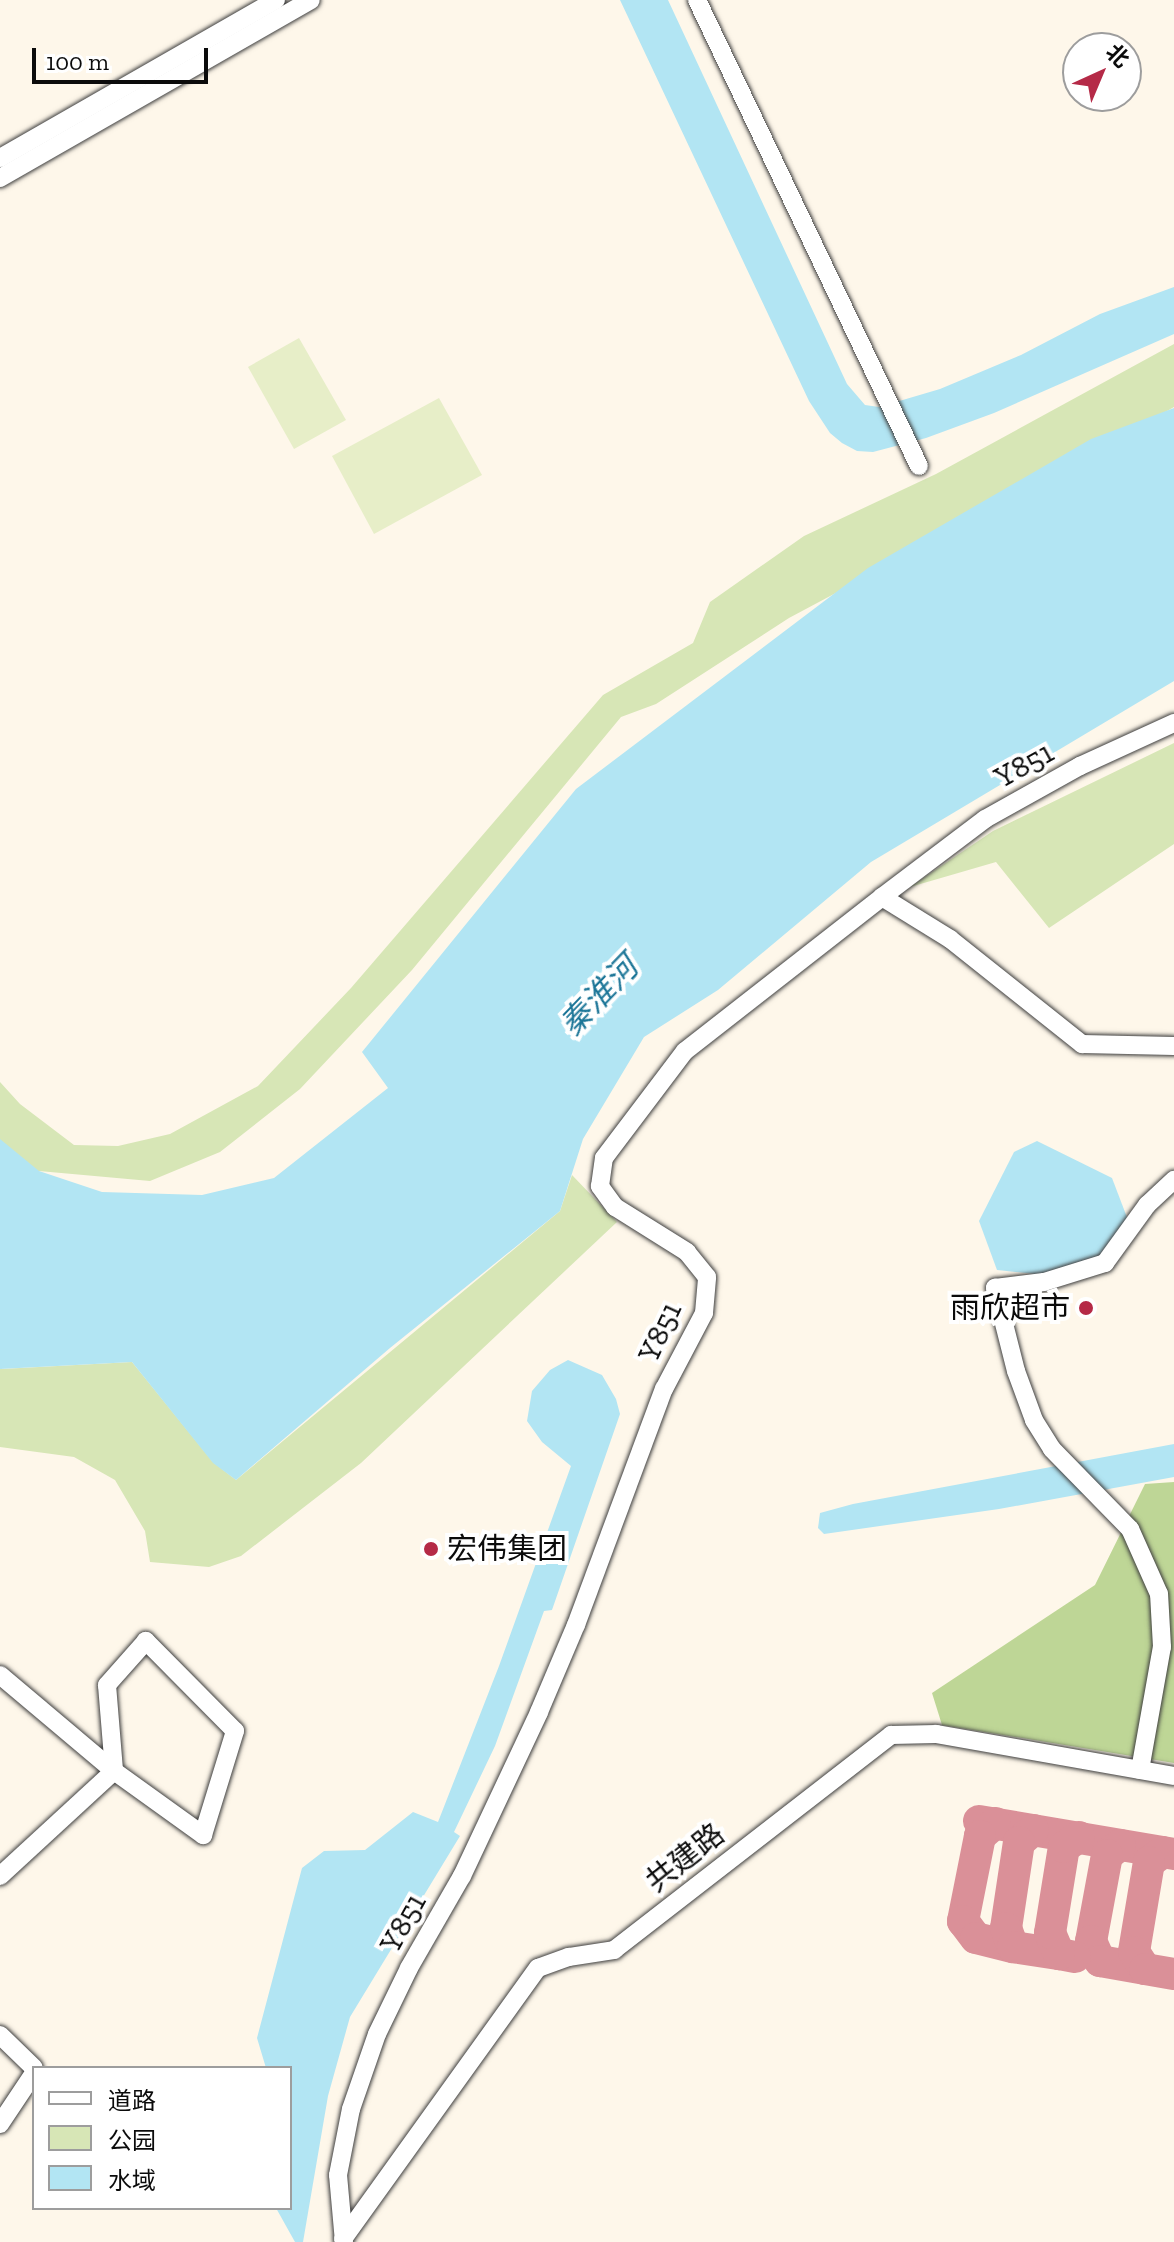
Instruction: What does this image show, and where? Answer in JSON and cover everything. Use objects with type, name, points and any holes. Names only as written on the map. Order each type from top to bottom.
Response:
[{"type":"street","points":[[0,158],[276,0]]},
{"type":"street","points":[[0,178],[311,0]]},
{"type":"street","points":[[697,0],[919,466]]},
{"type":"street","name":"Y851","points":[[343,2241],[338,2175],[351,2109],[377,2034],[409,1968],[462,1876],[539,1712],[576,1625],[664,1389],[704,1313],[707,1277],[687,1252],[615,1207],[600,1186],[604,1158],[685,1051],[882,897],[985,819],[1080,766],[1174,723]]},
{"type":"street","points":[[882,897],[950,939],[1082,1044],[1174,1046]]},
{"type":"street","points":[[1140,1770],[1162,1647],[1159,1594],[1148,1563],[1130,1529],[1052,1449],[1034,1420],[1016,1371],[995,1288],[1044,1282],[1105,1263],[1147,1205],[1174,1180]]},
{"type":"street","points":[[0,1675],[114,1771],[203,1835],[235,1731],[146,1641],[107,1685],[114,1771]]},
{"type":"street","name":"共建路","points":[[343,2241],[538,1968],[569,1957],[614,1950],[891,1735],[936,1734],[1174,1776]]},
{"type":"street","points":[[0,1876],[114,1771]]},
{"type":"street","points":[[0,2035],[32,2069]]},
{"type":"street","points":[[0,2124],[32,2074]]},
{"type":"green space","points":[[299,338],[346,420],[294,449],[248,367]]},
{"type":"green space","points":[[1174,344],[1174,407],[1042,483],[789,618],[656,704],[621,717],[412,970],[300,1089],[220,1152],[150,1181],[39,1171],[2,1369],[132,1362],[213,1462],[236,1480],[560,1211],[572,1175],[617,1222],[361,1463],[241,1556],[209,1567],[150,1562],[145,1531],[115,1480],[74,1457],[0,1447],[0,1082],[20,1104],[74,1145],[118,1146],[170,1134],[258,1086],[351,988],[603,695],[693,643],[710,602],[804,536],[936,474]]},
{"type":"green space","points":[[439,398],[482,475],[374,534],[332,456]]},
{"type":"green space","points":[[1174,743],[1174,844],[1049,928],[996,862],[910,887],[993,831]]},
{"type":"green space","points":[[1174,1482],[1174,1763],[942,1725],[932,1693],[1095,1585],[1145,1484]]},
{"type":"water","points":[[620,0],[668,0],[847,384],[865,405],[879,407],[940,389],[1021,355],[1100,314],[1174,287],[1174,334],[994,413],[926,438],[873,452],[857,451],[842,443],[830,433],[809,401]]},
{"type":"water","name":"秦淮河","points":[[1174,408],[1174,681],[871,862],[718,990],[644,1037],[583,1139],[560,1211],[390,1348],[236,1480],[213,1463],[132,1362],[0,1369],[0,1139],[39,1171],[102,1192],[202,1195],[274,1178],[388,1088],[362,1052],[576,789],[868,568],[1091,439]]},
{"type":"water","points":[[1037,1141],[1112,1178],[1128,1220],[1099,1258],[1046,1275],[997,1270],[979,1221],[1014,1152]]},
{"type":"water","points":[[568,1360],[602,1375],[616,1399],[620,1414],[552,1610],[544,1611],[495,1746],[454,1832],[460,1836],[350,2017],[328,2096],[303,2242],[295,2242],[277,2210],[292,2210],[292,2066],[265,2066],[257,2038],[302,1868],[324,1851],[365,1850],[413,1812],[438,1822],[499,1666],[571,1466],[542,1442],[527,1421],[532,1391],[550,1370]]},
{"type":"water","points":[[1174,1444],[1174,1477],[999,1509],[824,1534],[818,1528],[820,1513],[853,1504]]},
{"type":"taxiway","points":[[979,1821],[1174,1854]]},
{"type":"taxiway","points":[[995,1823],[980,1836],[963,1921],[976,1938],[1013,1947]]},
{"type":"taxiway","points":[[1033,1830],[1019,1842],[1006,1928],[1013,1947],[1059,1954]]},
{"type":"taxiway","points":[[1075,1957],[1059,1954],[1050,1933],[1064,1847],[1079,1837]]},
{"type":"taxiway","points":[[1120,1845],[1107,1855],[1091,1941],[1100,1961],[1145,1969]]},
{"type":"taxiway","points":[[1163,1852],[1149,1862],[1134,1952],[1145,1969],[1174,1974]]},
{"type":"place","name":"雨欣超市","points":[[1086,1308]]},
{"type":"place","name":"宏伟集团","points":[[431,1549]]}]
